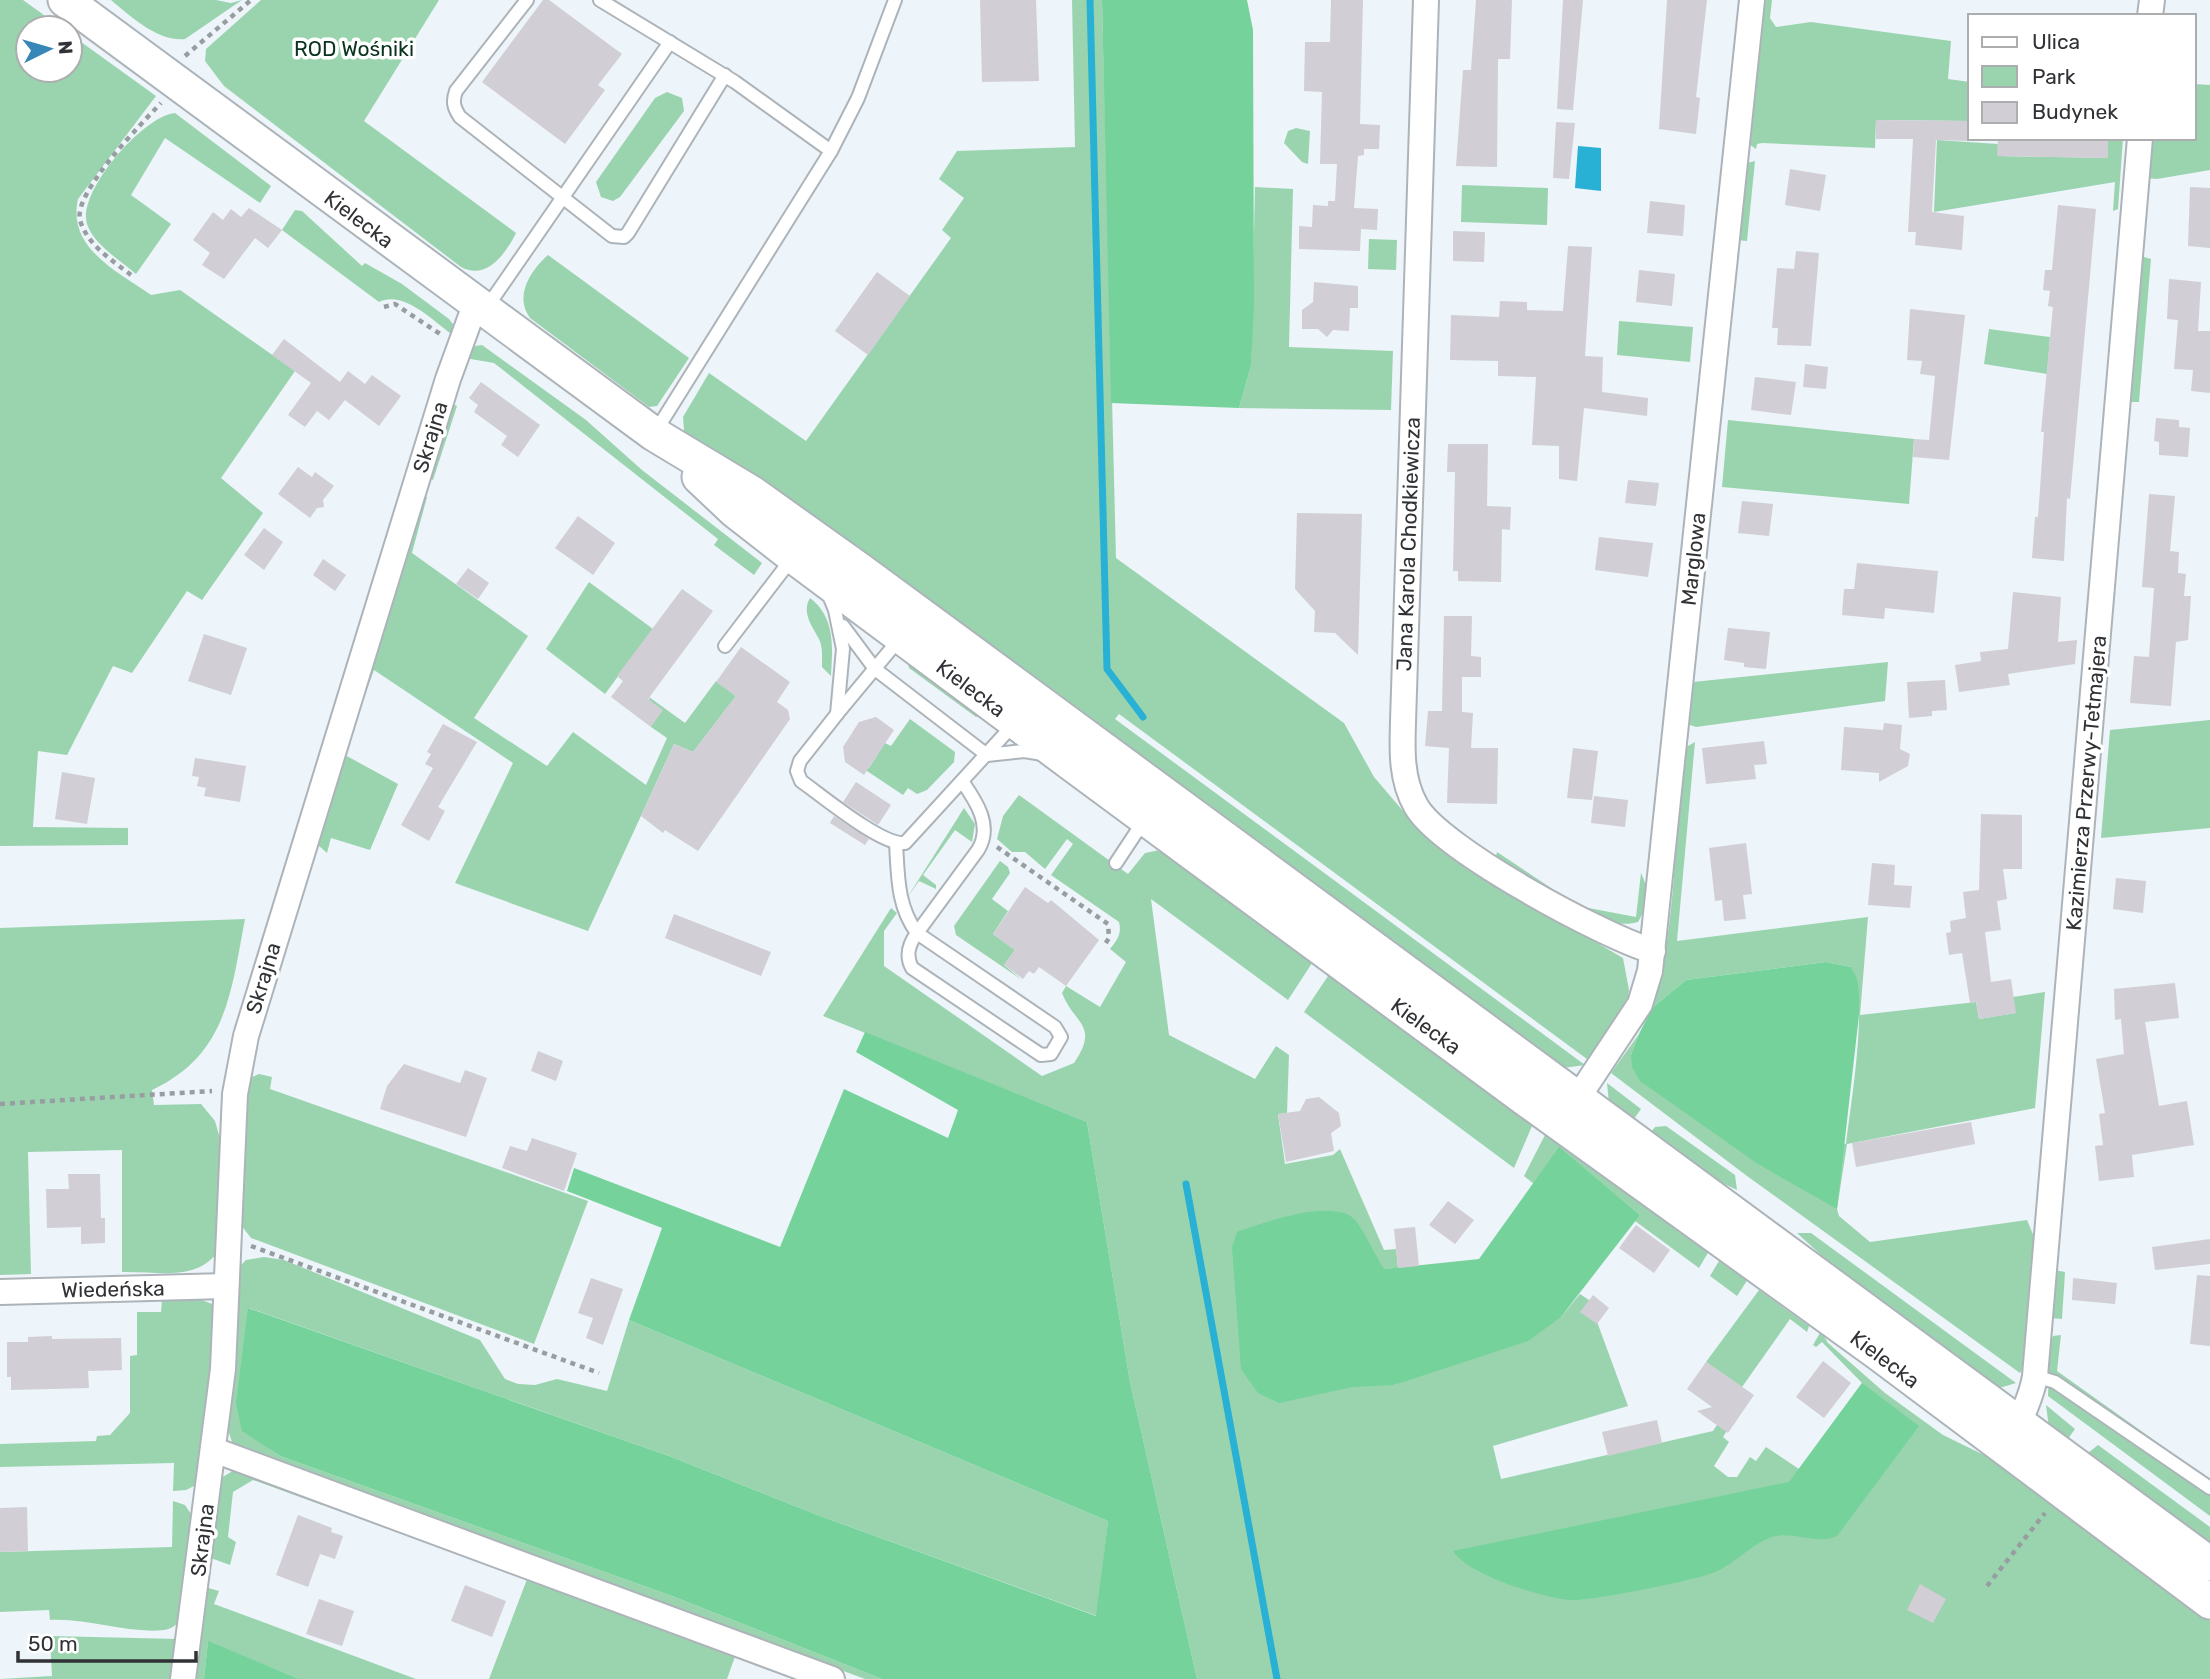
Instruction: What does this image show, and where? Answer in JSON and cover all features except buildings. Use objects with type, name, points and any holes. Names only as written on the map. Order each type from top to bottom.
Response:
[{"type":"main road","name":"Kielecka","points":[[65,0],[654,434],[752,493],[860,570],[2210,1564]]},
{"type":"main road","name":"Kielecka","points":[[654,434],[735,510],[804,564],[1524,1098],[1878,1353],[2017,1460],[2210,1602]]},
{"type":"street","name":"Jana Karola Chodkiewicza","points":[[1426,0],[1402,722],[1405,773],[1416,806],[1427,822],[1476,860],[1616,938],[1653,951]]},
{"type":"street","name":"Marglowa","points":[[1573,1133],[1577,1099],[1640,1004],[1653,951],[1752,0]]},
{"type":"street","name":"Kazimierza Przerwy-Tetmajera","points":[[2017,1460],[2019,1424],[2028,1408],[2035,1376],[2140,140]]},
{"type":"street","name":"Skrajna","points":[[183,1679],[223,1369],[236,1088],[246,1036],[292,879],[460,347],[480,308]]},
{"type":"street","points":[[1524,1098],[1549,1102],[1577,1099]]},
{"type":"street","name":"Wiedeńska","points":[[0,1292],[226,1286]]},
{"type":"street","points":[[1980,1431],[2003,1432],[2019,1424]]},
{"type":"street","points":[[214,1450],[832,1679]]},
{"type":"lane","points":[[527,0],[456,92],[453,104],[460,117],[612,236],[624,237],[725,75]]},
{"type":"lane","points":[[600,0],[725,75],[831,151]]},
{"type":"lane","points":[[654,434],[831,151],[858,98],[895,0]]},
{"type":"lane","points":[[480,308],[563,197],[670,42]]},
{"type":"lane","points":[[725,646],[804,564],[827,555],[860,570]]},
{"type":"lane","points":[[804,564],[835,610],[848,636],[875,668],[987,755],[1037,752],[1073,765]]},
{"type":"lane","points":[[835,610],[843,649],[837,714]]},
{"type":"lane","points":[[956,641],[930,630],[915,630],[901,635],[800,761],[798,776],[896,844],[905,844],[1016,721],[1021,708],[1020,700],[1006,677]]},
{"type":"lane","points":[[896,844],[900,901],[907,919],[917,933],[1055,1027],[1061,1037],[1051,1054],[1041,1055],[912,968],[909,948],[917,933],[983,842],[984,823],[975,800],[962,781]]},
{"type":"lane","points":[[1116,863],[1145,819]]},
{"type":"lane","points":[[2035,1376],[2055,1382],[2210,1488]]},
{"type":"path","points":[[131,275],[92,241],[79,213],[82,201],[172,79],[251,0]]},
{"type":"path","points":[[384,307],[394,304],[460,347]]},
{"type":"path","points":[[983,842],[993,844],[1108,924],[1109,938],[1105,944]]},
{"type":"path","points":[[0,1104],[153,1097],[236,1088]]},
{"type":"path","points":[[228,1243],[259,1248],[598,1373]]},
{"type":"path","points":[[1987,1586],[2061,1493]]},
{"type":"green space","points":[[0,0],[23,0],[42,14],[14,14],[14,84],[84,84],[84,44],[156,96],[78,199],[77,216],[87,245],[110,267],[151,295],[180,290],[295,371],[221,478],[263,513],[202,600],[187,591],[132,673],[113,666],[67,755],[38,751],[33,827],[128,828],[128,845],[0,846]]},
{"type":"green space","points":[[111,0],[216,0],[231,3],[242,0],[185,39],[175,39],[155,32]]},
{"type":"green space","name":"ROD Wośniki","points":[[261,0],[439,0],[364,121],[516,233],[495,263],[479,270],[461,267],[224,86],[205,61],[206,49]]},
{"type":"green space","points":[[1072,0],[1102,0],[1116,558],[1344,723],[1374,777],[1415,825],[1471,869],[1623,958],[1629,990],[1626,1010],[1591,1062],[1119,714],[1115,719],[1585,1065],[1563,1068],[684,431],[683,417],[709,373],[806,441],[951,238],[942,230],[964,198],[939,179],[957,151],[1075,147]]},
{"type":"green space","points":[[1102,0],[1247,0],[1253,30],[1254,306],[1251,366],[1239,408],[1111,403]]},
{"type":"green space","points":[[1761,0],[1772,0],[1770,18],[1776,27],[1811,22],[1951,41],[1948,79],[1968,82],[1968,121],[1876,120],[1875,148],[1762,143],[1757,144],[1756,149],[1746,142]]},
{"type":"green space","points":[[2196,84],[2210,85],[2210,170],[2157,179],[2146,178],[2149,140],[2196,140]]},
{"type":"green space","points":[[667,92],[682,98],[684,111],[620,197],[613,201],[601,197],[596,182],[655,98]]},
{"type":"green space","points":[[175,113],[271,186],[260,203],[165,138],[131,195],[171,224],[136,274],[95,239],[87,224],[87,210],[102,176],[130,141],[162,117]]},
{"type":"green space","points":[[1296,128],[1310,131],[1308,164],[1302,162],[1284,143],[1288,131]]},
{"type":"green space","points":[[1937,140],[1998,144],[1998,156],[2107,158],[2108,140],[2123,140],[2118,209],[2113,211],[2115,182],[1934,212]]},
{"type":"green space","points":[[1755,161],[1747,241],[1735,240],[1747,163]]},
{"type":"green space","points":[[1462,185],[1548,188],[1547,225],[1461,222]]},
{"type":"green space","points":[[1255,187],[1293,189],[1289,347],[1393,351],[1391,410],[1239,408],[1251,366]]},
{"type":"green space","points":[[295,210],[302,211],[362,266],[365,263],[402,284],[449,319],[453,324],[454,336],[408,304],[389,299],[379,302],[282,230]]},
{"type":"green space","points":[[1369,239],[1397,240],[1396,270],[1368,269]]},
{"type":"green space","points":[[548,255],[689,358],[657,406],[649,407],[530,318],[525,310],[526,284],[535,268]]},
{"type":"green space","points":[[2138,255],[2151,259],[2139,402],[2126,402]]},
{"type":"green space","points":[[1619,321],[1693,327],[1690,362],[1617,355]]},
{"type":"green space","points":[[1989,329],[2050,337],[2047,374],[1984,364]]},
{"type":"green space","points":[[482,345],[586,420],[642,470],[762,563],[754,575],[714,545],[718,539],[494,363],[465,358],[475,346]]},
{"type":"green space","points":[[450,403],[457,406],[433,480],[428,478]]},
{"type":"green space","points":[[1728,420],[1914,439],[1909,504],[1722,487]]},
{"type":"green space","points":[[422,494],[427,497],[412,553],[528,636],[474,718],[547,766],[573,732],[646,785],[667,738],[651,727],[649,697],[685,723],[716,681],[736,696],[693,752],[674,744],[588,931],[455,883],[513,763],[374,670],[362,703],[358,700]]},
{"type":"green space","points":[[589,582],[653,629],[605,694],[546,649]]},
{"type":"green space","points":[[810,598],[824,614],[831,633],[831,676],[822,667],[820,642],[807,614]]},
{"type":"green space","points":[[907,660],[983,716],[976,717],[909,668]]},
{"type":"green space","points":[[1888,662],[1885,701],[1696,727],[1684,723],[1693,682]]},
{"type":"green space","points":[[910,719],[955,752],[954,762],[927,790],[917,794],[908,788],[903,795],[864,769],[869,768],[885,743],[891,746]]},
{"type":"green space","points":[[2210,720],[2210,828],[2101,838],[2110,730]]},
{"type":"green space","points":[[1695,742],[1677,941],[1868,917],[1860,1015],[1976,1002],[1979,1019],[2015,1013],[2013,997],[2045,992],[2035,1108],[1847,1144],[1837,1209],[1839,1216],[1870,1242],[2027,1220],[2035,1239],[2024,1367],[2020,1373],[1747,1176],[1611,1073],[1639,1034],[1631,1055],[1846,1144],[1859,1025],[1859,1000],[1851,967],[1826,962],[1686,980],[1652,1008],[1671,913],[1681,750]]},
{"type":"green space","points":[[345,755],[398,784],[370,850],[331,838],[327,853],[318,845]]},
{"type":"green space","points":[[1019,795],[1128,874],[1145,853],[1160,850],[1314,960],[1288,1000],[1151,899],[1169,1035],[1255,1079],[1276,1046],[1289,1055],[1287,1113],[1278,1114],[1285,1164],[1333,1155],[1340,1149],[1384,1250],[1396,1249],[1398,1268],[1384,1269],[1394,1385],[1561,1317],[1580,1294],[1589,1300],[1628,1406],[1493,1446],[1501,1479],[1713,1431],[1724,1414],[1729,1427],[1723,1437],[1729,1442],[1714,1466],[1728,1477],[1737,1477],[1750,1457],[1756,1461],[1766,1447],[1799,1469],[1862,1383],[1822,1342],[1816,1347],[1813,1345],[1821,1331],[1828,1343],[1885,1393],[1943,1435],[1988,1457],[2210,1621],[2210,1679],[1197,1679],[1130,1382],[1087,1122],[823,1016],[891,908],[897,913],[884,931],[884,966],[1042,1076],[1074,1063],[1085,1040],[1085,1032],[1062,993],[1066,986],[1100,1007],[1126,962],[1110,949],[1117,940],[1120,926],[1119,922],[1051,875],[1073,844],[1067,839],[1045,869],[1025,852],[1012,852],[997,839],[1003,816]]},
{"type":"green space","points":[[964,808],[975,824],[972,842],[955,830],[923,875],[936,885],[936,889],[919,881],[907,898]]},
{"type":"green space","points":[[1497,852],[1578,906],[1636,917],[1641,873],[1647,892],[1644,910],[1638,922],[1622,924],[1584,914],[1495,861]]},
{"type":"green space","points":[[1000,861],[1008,867],[1010,873],[992,899],[1008,911],[993,934],[1015,950],[1004,965],[1022,980],[956,935],[954,926]]},
{"type":"green space","points":[[245,919],[229,996],[211,1040],[196,1059],[177,1076],[152,1090],[154,1105],[201,1104],[215,1121],[223,1149],[218,1252],[198,1268],[187,1271],[122,1272],[122,1150],[28,1152],[31,1274],[0,1275],[0,928]]},
{"type":"green space","points":[[1826,962],[1851,967],[1858,984],[1859,997],[1837,1209],[1758,1164],[1640,1081],[1632,1067],[1631,1055],[1652,1008],[1686,980]]},
{"type":"green space","points":[[1330,973],[1517,1109],[1518,1115],[1532,1126],[1514,1168],[1304,1012]]},
{"type":"green space","points":[[865,1032],[1087,1122],[1130,1382],[1197,1679],[882,1679],[672,1596],[280,1456],[242,1431],[236,1403],[248,1308],[669,1456],[820,1516],[1096,1616],[1108,1521],[629,1320],[662,1228],[567,1191],[574,1168],[780,1247],[844,1089],[948,1138],[958,1110],[856,1052]]},
{"type":"green space","points":[[259,1074],[272,1077],[270,1089],[588,1201],[534,1344],[251,1238],[241,1225],[247,1084],[250,1078]]},
{"type":"green space","points":[[1607,1083],[1641,1109],[1631,1123],[1609,1103]]},
{"type":"green space","points":[[1666,1126],[1735,1175],[1737,1190],[1706,1175],[1648,1136],[1655,1127]]},
{"type":"green space","points":[[1547,1131],[1709,1251],[1699,1268],[1635,1221],[1640,1215],[1559,1148],[1534,1184],[1524,1176]]},
{"type":"green space","points":[[1559,1147],[1640,1215],[1561,1317],[1528,1341],[1394,1385],[1352,1387],[1279,1403],[1258,1393],[1241,1369],[1232,1247],[1237,1232],[1296,1214],[1328,1211],[1353,1218],[1384,1269],[1479,1259]]},
{"type":"green space","points":[[1797,1233],[1811,1233],[2016,1383],[1996,1389],[1869,1299]]},
{"type":"green space","points":[[264,1257],[284,1260],[480,1340],[505,1379],[518,1384],[535,1385],[557,1379],[607,1391],[629,1320],[1108,1521],[1097,1616],[820,1516],[669,1456],[249,1308],[243,1431],[280,1456],[672,1596],[882,1679],[865,1679],[241,1449],[232,1442],[226,1424],[239,1267],[246,1260]]},
{"type":"green space","points":[[1719,1261],[1748,1279],[1737,1296],[1710,1276]]},
{"type":"green space","points":[[2054,1270],[2065,1272],[2062,1319],[2050,1318]]},
{"type":"green space","points":[[1759,1290],[1809,1326],[1807,1332],[1790,1319],[1742,1387],[1706,1362]]},
{"type":"green space","points":[[162,1299],[202,1300],[217,1306],[200,1483],[186,1490],[173,1491],[174,1463],[0,1467],[0,1444],[96,1441],[97,1436],[110,1435],[130,1413],[130,1356],[137,1355],[137,1312],[161,1312]]},
{"type":"green space","points":[[2061,1335],[2057,1371],[2210,1480],[2210,1516],[2048,1396],[2050,1343],[2053,1336]]},
{"type":"green space","points":[[1862,1383],[1919,1426],[1837,1536],[1821,1539],[1777,1536],[1762,1541],[1722,1569],[1704,1576],[1580,1600],[1524,1590],[1474,1568],[1453,1551],[1789,1482]]},
{"type":"green space","points":[[2046,1405],[2075,1429],[2065,1443],[2049,1428]]},
{"type":"green space","points":[[2098,1445],[2210,1527],[2210,1550],[2083,1457]]},
{"type":"green space","points":[[236,1469],[322,1498],[322,1505],[253,1480],[233,1492],[228,1537],[236,1542],[230,1565],[208,1557],[221,1478]]},
{"type":"green space","points":[[173,1501],[185,1505],[191,1514],[192,1529],[182,1619],[174,1626],[164,1630],[137,1630],[79,1621],[50,1620],[49,1610],[0,1612],[0,1552],[172,1547]]},
{"type":"green space","points":[[529,1574],[737,1651],[727,1679],[489,1679]]},
{"type":"green space","points":[[205,1587],[219,1591],[214,1604],[416,1679],[299,1679],[208,1642],[204,1679],[193,1679]]},
{"type":"green space","points":[[50,1636],[178,1639],[172,1679],[0,1679],[52,1676]]},
{"type":"green space","points":[[208,1641],[299,1679],[204,1679]]},
{"type":"water","points":[[1578,146],[1601,148],[1601,191],[1575,188]]},
{"type":"waterway","points":[[1090,0],[1107,669],[1143,717]]},
{"type":"waterway","points":[[1186,1184],[1277,1679]]}]
